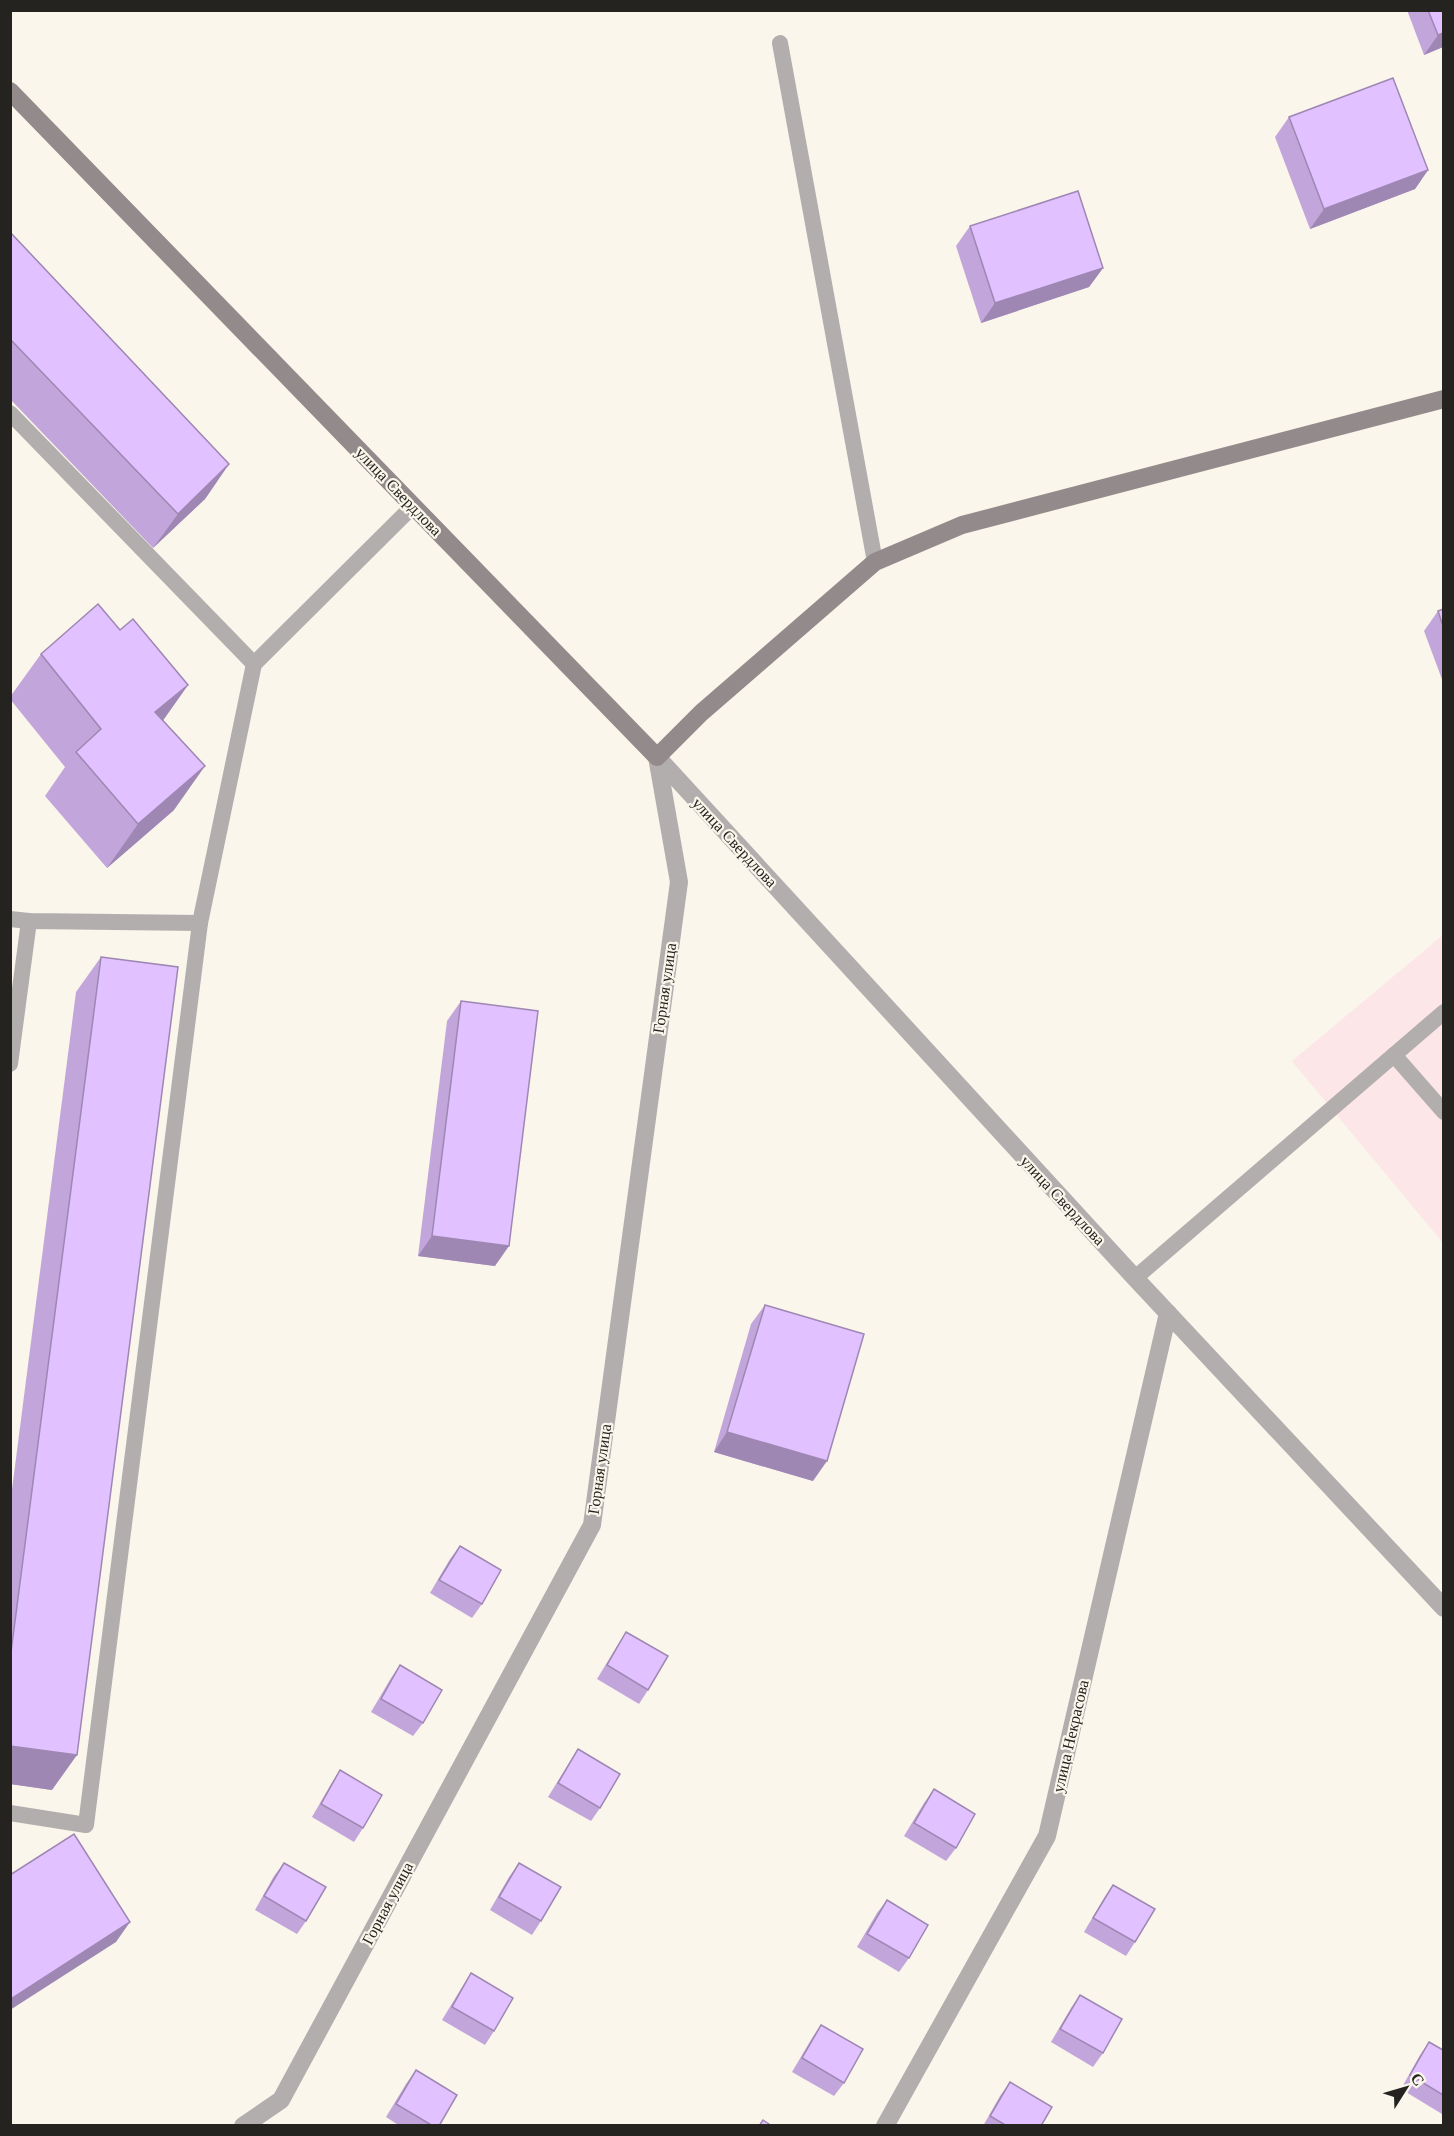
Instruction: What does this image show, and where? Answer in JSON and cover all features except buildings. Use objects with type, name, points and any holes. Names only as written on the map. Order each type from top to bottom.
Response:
[{"type":"street","name":"улица Свердлова","points":[[10,91],[657,757],[1135,1278],[1443,1608]]},
{"type":"street","points":[[657,757],[701,713],[875,562],[962,525],[1443,399]]},
{"type":"street","name":"Горная улица","points":[[243,2126],[281,2100],[592,1525],[679,882],[657,757]]},
{"type":"street","name":"улица Некрасова","points":[[885,2126],[1047,1836],[1168,1313]]},
{"type":"lane","points":[[780,43],[875,562]]},
{"type":"lane","points":[[10,413],[254,664]]},
{"type":"lane","points":[[10,1813],[86,1825],[200,923],[254,664],[413,506]]},
{"type":"lane","points":[[10,919],[200,923]]},
{"type":"lane","points":[[10,1064],[29,921]]},
{"type":"lane","points":[[1135,1278],[1443,1012]]},
{"type":"lane","points":[[1394,1054],[1443,1112]]},
{"type":"shaded area","points":[[1443,935],[1443,1243],[1292,1061]]}]
